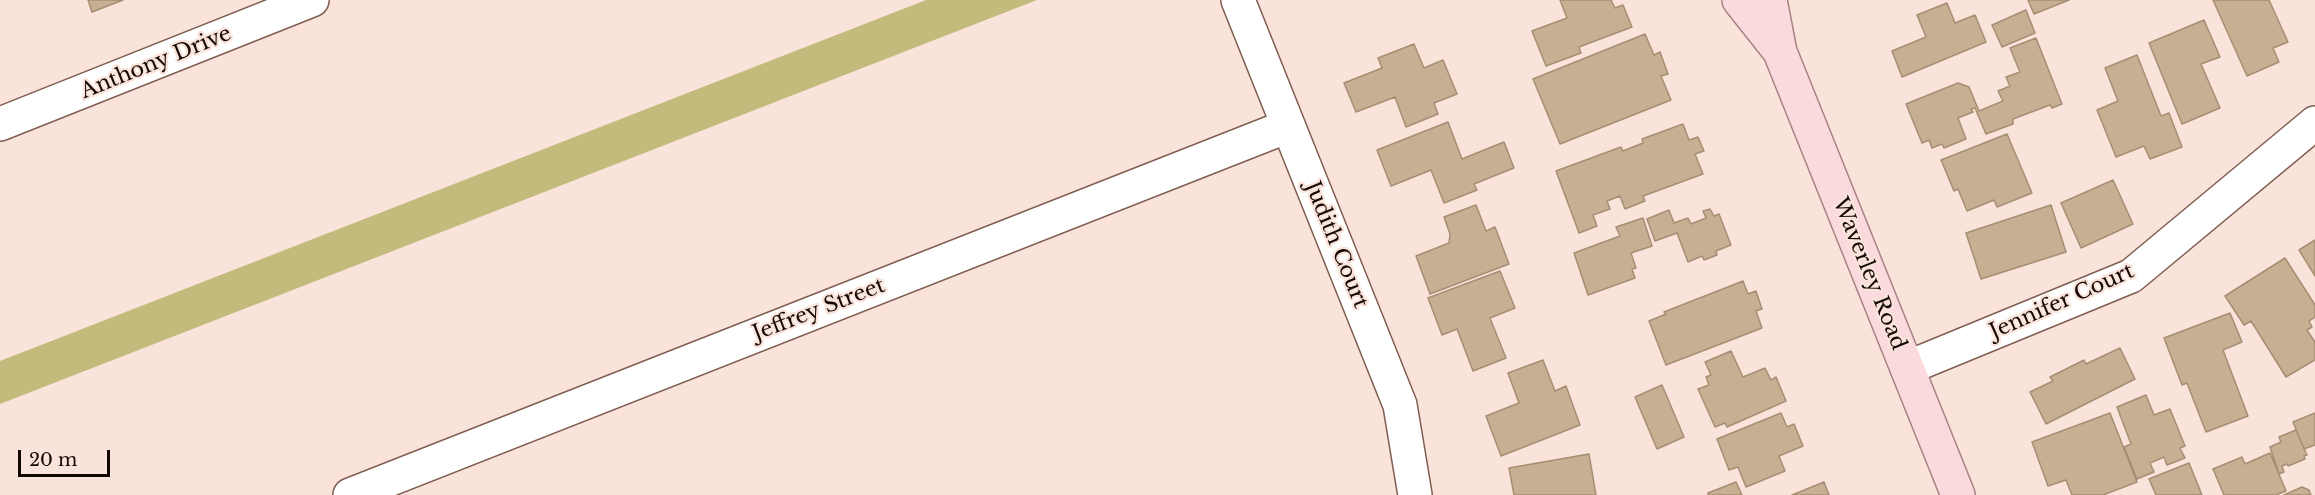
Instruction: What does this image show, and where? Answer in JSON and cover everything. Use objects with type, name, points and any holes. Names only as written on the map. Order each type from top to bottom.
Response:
[{"type":"main road","name":"Waverley Road","points":[[1739,0],[1780,52]]},
{"type":"main road","name":"Waverley Road","points":[[1770,0],[1780,52],[1958,495]]},
{"type":"street","name":"Anthony Drive","points":[[0,124],[312,0]]},
{"type":"street","name":"Judith Court","points":[[1238,0],[1400,405],[1415,495]]},
{"type":"street","name":"Jennifer Court","points":[[1907,368],[2131,276],[2315,123]]},
{"type":"street","name":"Jeffrey Street","points":[[350,495],[1288,126]]},
{"type":"shaded area","points":[[926,0],[1037,0],[0,404],[0,361]]},
{"type":"building","points":[[88,0],[123,0],[92,12]]},
{"type":"building","points":[[1560,0],[1611,0],[1615,8],[1623,5],[1632,27],[1579,47],[1581,53],[1546,66],[1532,31],[1567,18]]},
{"type":"building","points":[[2028,0],[2069,0],[2034,14]]},
{"type":"building","points":[[2213,0],[2269,0],[2288,42],[2273,48],[2279,62],[2247,76]]},
{"type":"building","points":[[1947,3],[1955,23],[1975,15],[1986,42],[1902,77],[1892,51],[1926,37],[1917,15]]},
{"type":"building","points":[[2026,10],[2035,33],[2002,47],[1992,25]]},
{"type":"building","points":[[2204,20],[2220,57],[2201,64],[2220,108],[2182,124],[2149,43]]},
{"type":"building","points":[[1645,34],[1654,55],[1660,52],[1668,74],[1661,76],[1671,100],[1560,144],[1533,79]]},
{"type":"building","points":[[2036,38],[2062,104],[2052,108],[2050,105],[2013,119],[2013,124],[1986,134],[1975,108],[1971,109],[1973,112],[1958,118],[1966,139],[1944,148],[1942,144],[1932,148],[1929,140],[1922,143],[1906,104],[1958,83],[1969,87],[1979,111],[2003,101],[1998,91],[2010,86],[2006,77],[2020,72],[2010,48]]},
{"type":"building","points":[[1414,44],[1424,68],[1443,60],[1457,94],[1434,103],[1438,114],[1406,127],[1395,97],[1356,112],[1344,83],[1382,68],[1378,58]]},
{"type":"building","points":[[2137,55],[2161,116],[2169,113],[2182,147],[2150,159],[2144,146],[2116,157],[2097,110],[2118,101],[2105,68]]},
{"type":"building","points":[[1448,122],[1462,159],[1504,142],[1514,168],[1474,184],[1477,190],[1444,203],[1431,170],[1391,186],[1377,150]]},
{"type":"building","points":[[1683,124],[1689,140],[1698,137],[1704,151],[1695,154],[1703,174],[1643,196],[1645,201],[1625,209],[1620,196],[1607,201],[1610,209],[1593,215],[1597,226],[1579,233],[1556,171],[1621,147],[1623,151],[1643,143],[1642,139]]},
{"type":"building","points":[[2007,134],[2032,193],[1997,207],[1994,200],[1967,211],[1958,189],[1954,191],[1941,160]]},
{"type":"building","points":[[2113,180],[2133,224],[2081,248],[2061,203]]},
{"type":"building","points":[[1476,205],[1486,231],[1495,227],[1509,264],[1430,294],[1416,256],[1449,243],[1450,234],[1444,217]]},
{"type":"building","points":[[2051,205],[2066,252],[1981,279],[1966,233]]},
{"type":"building","points":[[1710,209],[1714,216],[1719,214],[1731,245],[1716,251],[1717,255],[1704,260],[1702,256],[1688,262],[1677,233],[1655,241],[1647,219],[1669,210],[1674,223],[1688,218],[1691,224],[1706,218],[1703,211]]},
{"type":"building","points":[[1643,218],[1652,246],[1631,253],[1636,268],[1632,269],[1635,278],[1588,295],[1574,253],[1620,236],[1616,227]]},
{"type":"building","points":[[2315,240],[2315,276],[2299,250]]},
{"type":"building","points":[[2285,258],[2315,305],[2315,317],[2309,321],[2312,327],[2307,330],[2315,342],[2315,360],[2286,377],[2251,321],[2244,325],[2225,296]]},
{"type":"building","points":[[1500,271],[1515,308],[1490,318],[1506,358],[1473,371],[1457,329],[1442,335],[1428,298]]},
{"type":"building","points":[[1743,281],[1748,294],[1756,291],[1762,309],[1756,311],[1762,328],[1666,365],[1649,321],[1666,314],[1664,312]]},
{"type":"building","points":[[2230,313],[2242,342],[2223,350],[2248,416],[2206,432],[2187,383],[2182,385],[2164,338]]},
{"type":"building","points":[[2120,348],[2135,379],[2046,424],[2030,392],[2053,381],[2050,377],[2084,360],[2086,364]]},
{"type":"building","points":[[1731,351],[1743,377],[1765,368],[1771,380],[1776,377],[1786,401],[1727,427],[1725,423],[1715,427],[1698,389],[1709,385],[1706,377],[1711,375],[1705,362]]},
{"type":"building","points":[[1543,360],[1555,391],[1566,386],[1580,425],[1501,456],[1486,416],[1519,403],[1508,373]]},
{"type":"building","points":[[1662,385],[1684,437],[1657,449],[1635,397]]},
{"type":"building","points":[[2146,395],[2154,415],[2170,409],[2185,446],[2180,448],[2185,458],[2167,465],[2164,457],[2150,463],[2154,472],[2137,479],[2124,447],[2131,444],[2117,407]]},
{"type":"building","points":[[1781,413],[1787,427],[1794,424],[1803,446],[1779,456],[1785,471],[1746,487],[1738,467],[1729,470],[1717,439]]},
{"type":"building","points":[[2110,413],[2137,482],[2103,495],[2072,495],[2066,480],[2048,486],[2032,442]]},
{"type":"building","points":[[2315,413],[2315,445],[2304,449],[2293,422]]},
{"type":"building","points":[[2296,430],[2307,455],[2304,456],[2305,459],[2282,466],[2284,472],[2279,474],[2270,447],[2281,442],[2279,437]]},
{"type":"building","points":[[2270,453],[2286,491],[2276,495],[2224,495],[2213,469],[2242,457],[2245,464]]},
{"type":"building","points":[[1589,454],[1596,495],[1514,495],[1509,468]]},
{"type":"building","points":[[2189,463],[2202,495],[2156,495],[2149,479]]},
{"type":"building","points":[[1736,482],[1742,495],[1708,495],[1708,493]]},
{"type":"building","points":[[1824,482],[1829,495],[1792,495]]},
{"type":"building","points":[[2302,487],[2309,490],[2311,495],[2284,495]]}]
